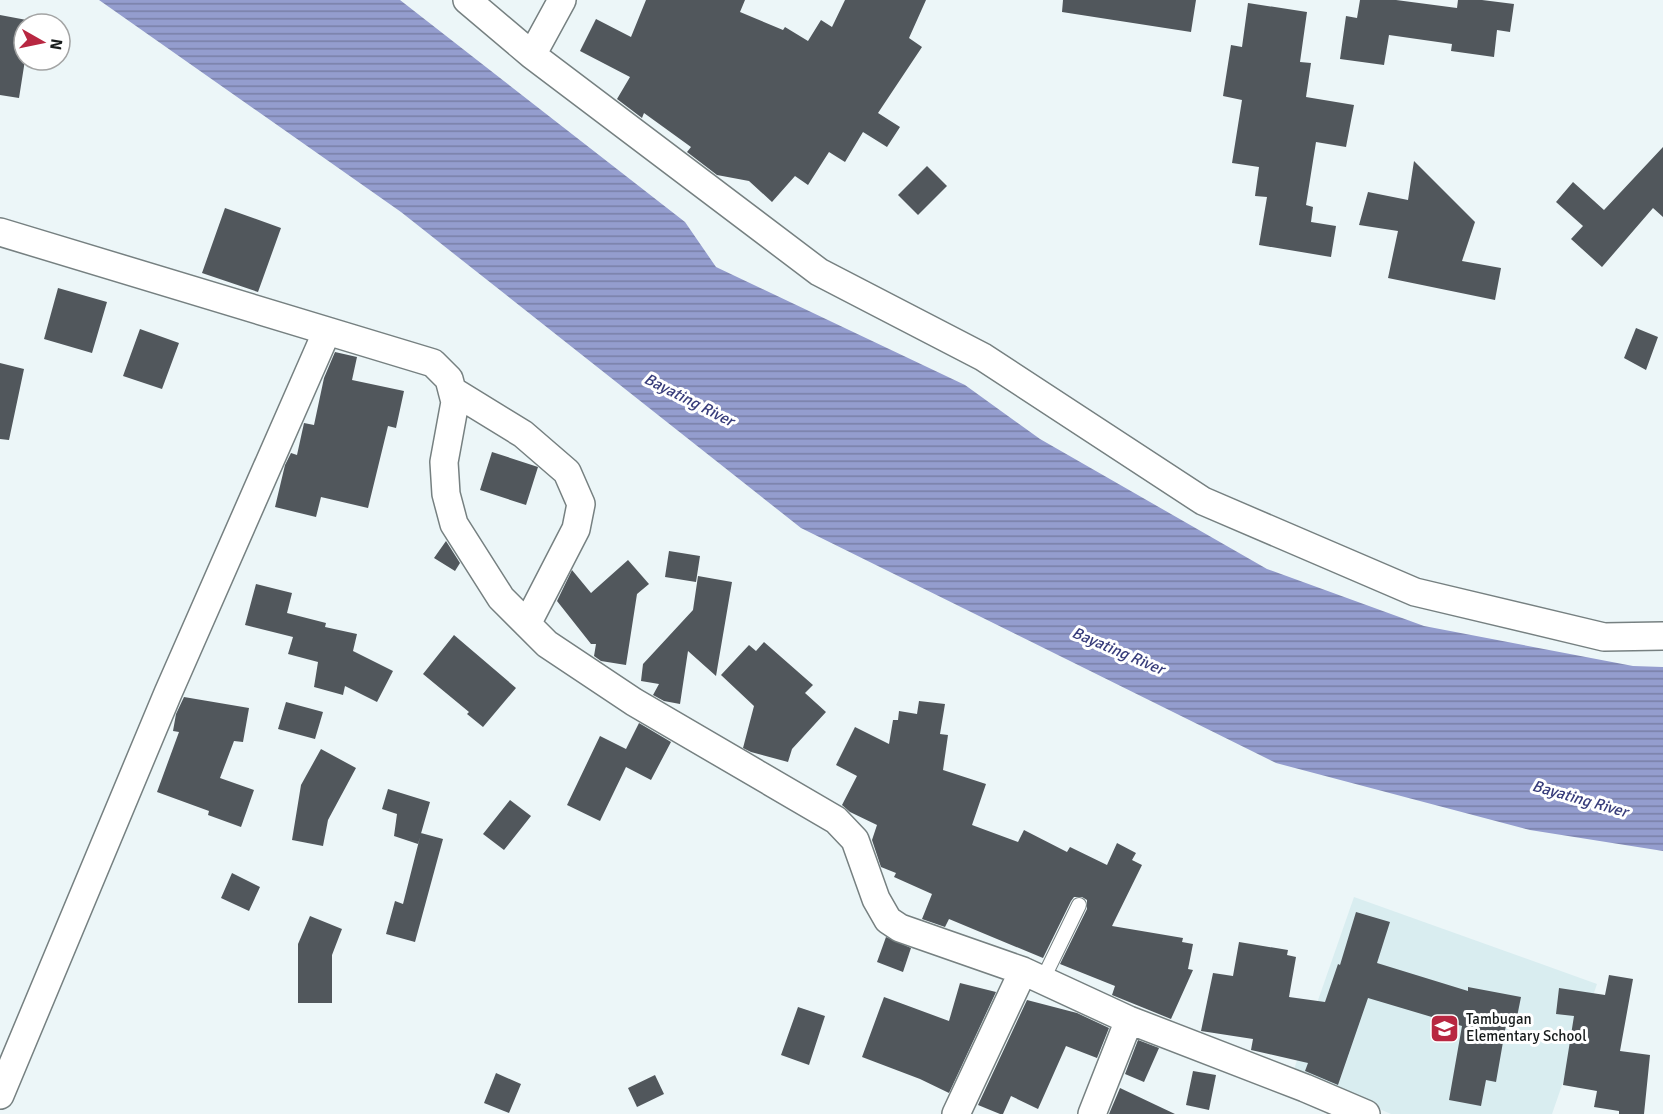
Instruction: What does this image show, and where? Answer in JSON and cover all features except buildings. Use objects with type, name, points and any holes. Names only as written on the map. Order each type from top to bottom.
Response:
[{"type":"street","points":[[467,0],[532,55],[819,272],[983,357],[1203,501],[1415,592],[1604,637],[1663,636]]},
{"type":"street","points":[[532,55],[562,0]]},
{"type":"street","points":[[0,232],[433,363],[449,379],[455,402],[444,462],[446,494],[454,524],[501,598],[547,644],[634,702],[836,820],[855,840],[876,899],[888,920],[900,928],[1033,975],[1130,1020],[1366,1114]]},
{"type":"street","points":[[0,1095],[168,693],[327,331]]},
{"type":"street","points":[[453,392],[523,434],[567,472],[581,504],[576,530],[527,624]]},
{"type":"street","points":[[957,1114],[1033,975]]},
{"type":"street","points":[[1092,1114],[1130,1020]]},
{"type":"lane","points":[[1033,975],[1079,905]]},
{"type":"shaded area","name":"Tambugan Elementary School","points":[[1354,897],[1597,984],[1552,1114],[1391,1114],[1293,1072]]},
{"type":"water","name":"Bayating River","points":[[99,0],[400,0],[685,222],[716,267],[965,385],[1040,439],[1267,569],[1424,626],[1633,666],[1663,667],[1663,851],[1530,830],[1276,763],[801,528],[401,212]]},
{"type":"place","name":"Tambugan Elementary School","points":[[1445,1028]]}]
